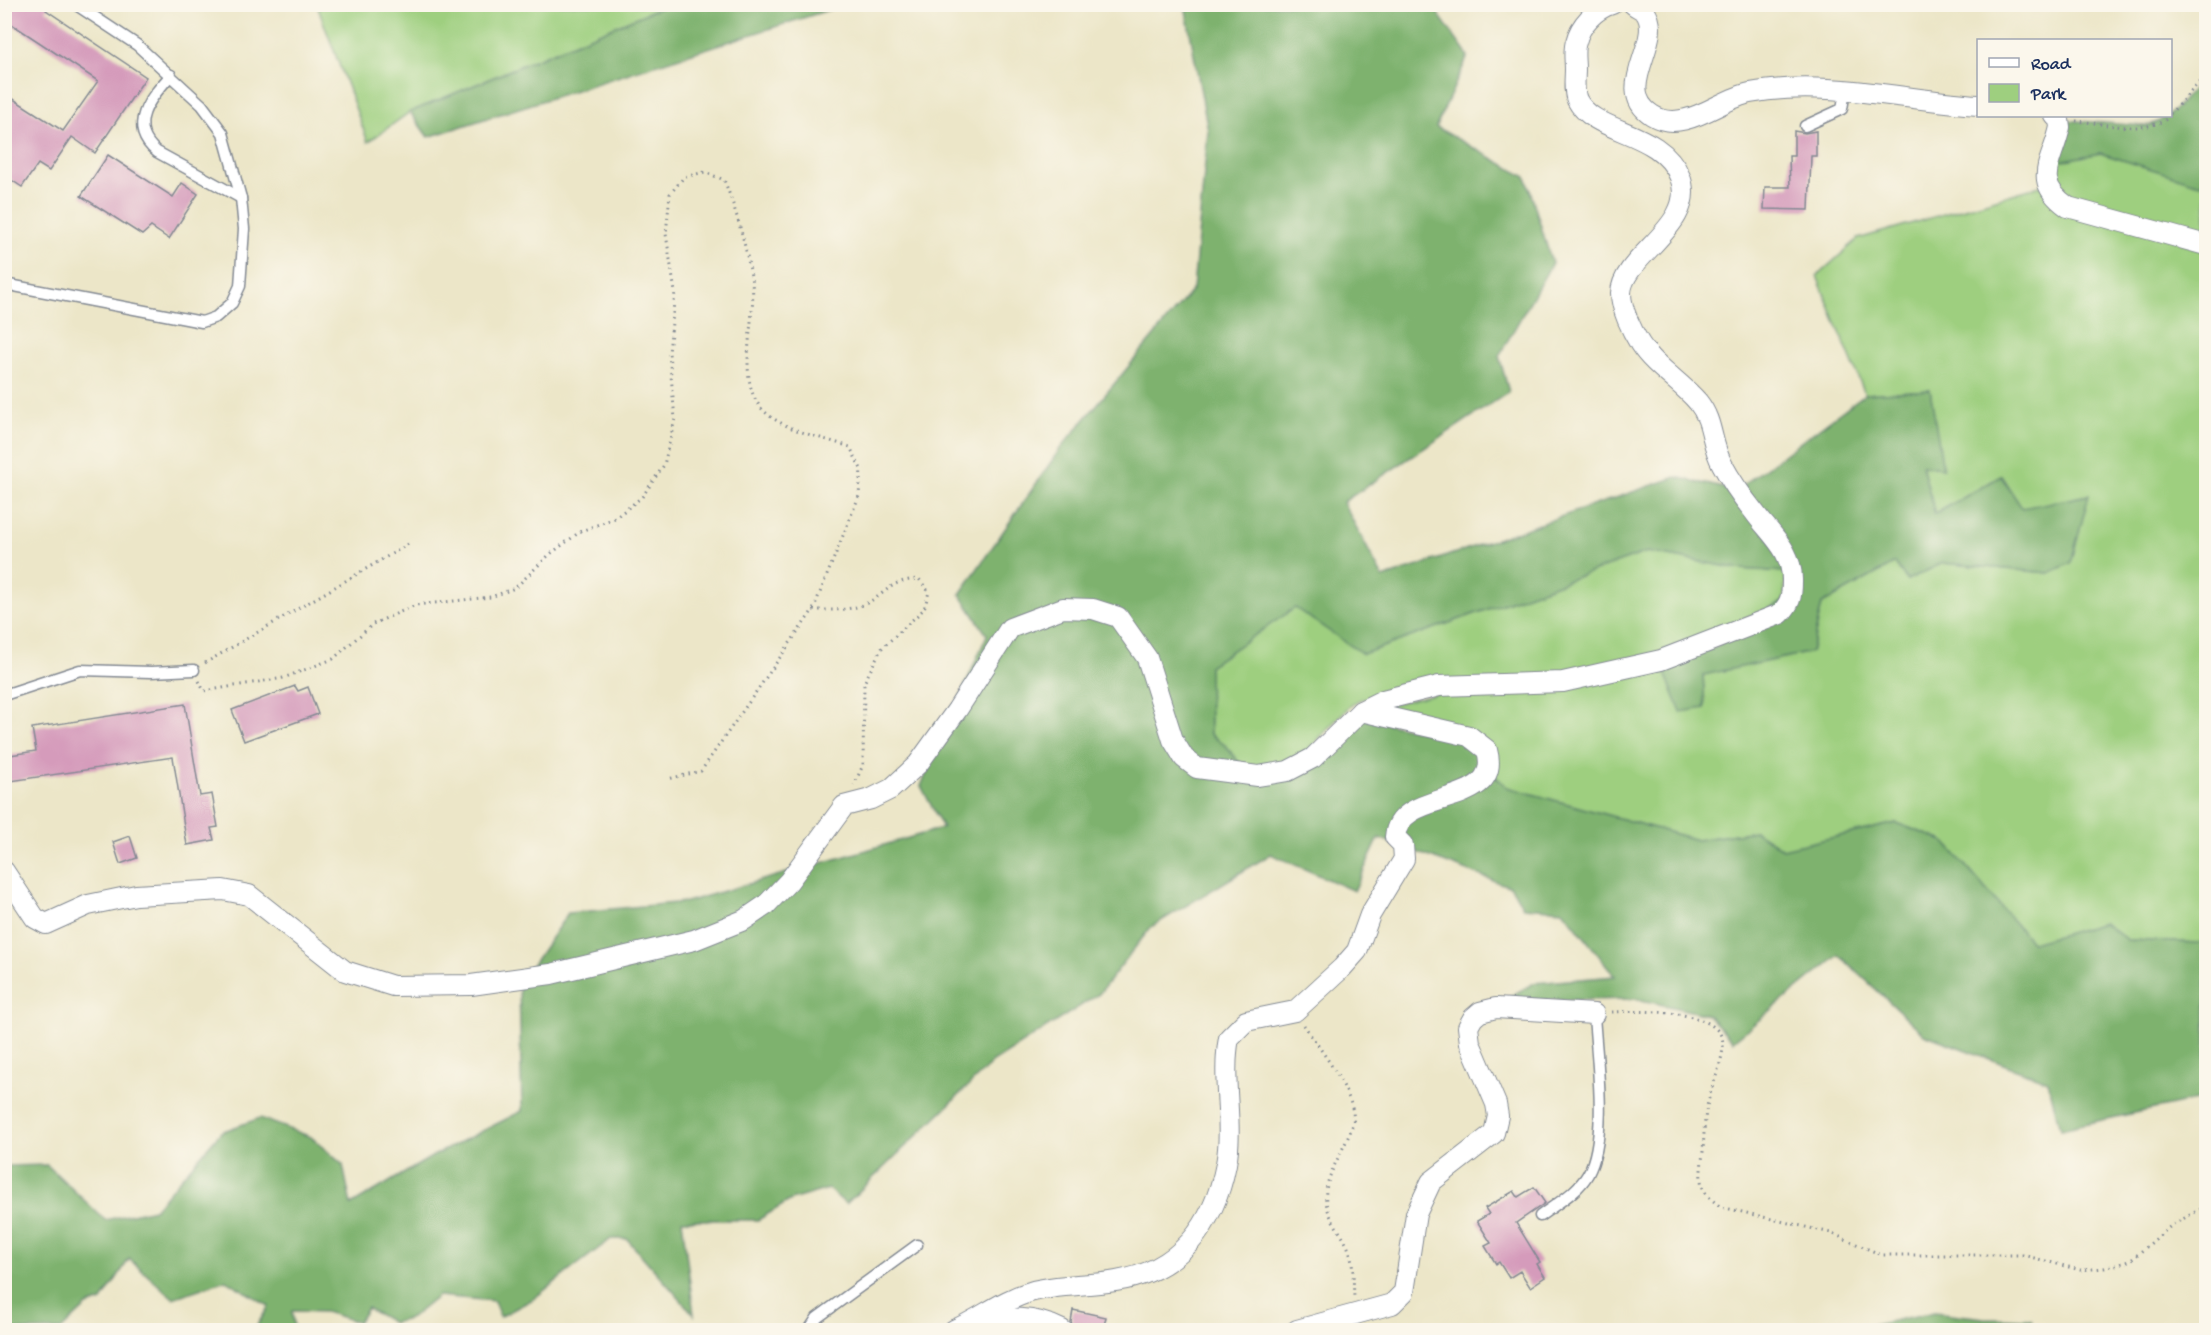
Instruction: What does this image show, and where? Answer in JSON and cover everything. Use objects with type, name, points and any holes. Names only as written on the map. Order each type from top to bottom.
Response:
[{"type":"street","points":[[4,871],[35,918],[46,924],[88,905],[136,895],[223,890],[249,895],[345,971],[393,986],[471,985],[551,974],[694,940],[744,920],[766,905],[789,881],[844,807],[871,799],[891,789],[918,764],[957,710],[1010,628],[1063,608],[1094,609],[1118,617],[1147,658],[1173,740],[1184,758],[1197,768],[1258,776],[1288,771],[1313,758],[1361,711],[1383,700],[1438,686],[1563,682],[1660,660],[1770,619],[1790,605],[1792,571],[1787,553],[1755,514],[1722,464],[1713,444],[1711,422],[1698,402],[1651,358],[1640,343],[1623,307],[1623,284],[1678,213],[1682,197],[1681,180],[1665,154],[1648,142],[1594,117],[1582,108],[1576,98],[1575,44],[1579,31],[1588,19],[1612,4]]},
{"type":"street","points":[[1633,4],[1645,12],[1650,27],[1636,78],[1637,93],[1642,105],[1651,114],[1677,121],[1695,117],[1737,95],[1772,89],[1845,91],[1977,105]]},
{"type":"street","points":[[2057,118],[2058,140],[2045,175],[2046,185],[2055,199],[2067,207],[2206,245]]},
{"type":"street","points":[[959,1328],[998,1305],[1032,1291],[1118,1281],[1159,1269],[1191,1244],[1211,1209],[1226,1167],[1230,1140],[1226,1090],[1229,1038],[1246,1021],[1295,1011],[1342,968],[1357,951],[1370,915],[1404,859],[1403,845],[1395,837],[1396,827],[1406,816],[1425,805],[1474,788],[1484,779],[1490,767],[1487,750],[1469,736],[1361,711]]},
{"type":"street","points":[[1297,1330],[1392,1304],[1404,1292],[1416,1214],[1431,1182],[1494,1133],[1498,1116],[1496,1104],[1470,1043],[1468,1027],[1473,1018],[1479,1012],[1496,1008],[1594,1014]]},
{"type":"street","points":[[959,1328],[1000,1318],[1036,1319],[1062,1330]]},
{"type":"lane","points":[[4,284],[202,322],[209,320],[232,303],[240,286],[244,229],[241,198],[223,133],[202,105],[137,45],[75,4]]},
{"type":"lane","points":[[171,75],[150,97],[145,110],[142,127],[147,143],[157,152],[241,198]]},
{"type":"lane","points":[[1805,126],[1842,109],[1845,91]]},
{"type":"lane","points":[[4,695],[80,670],[151,672],[194,670]]},
{"type":"lane","points":[[1540,1216],[1578,1187],[1588,1175],[1595,1159],[1600,1128],[1594,1014]]},
{"type":"lane","points":[[809,1330],[817,1318],[917,1245]]},
{"type":"path","points":[[2172,113],[2206,75]]},
{"type":"path","points":[[2057,118],[2145,126],[2157,124],[2167,117]]},
{"type":"path","points":[[412,542],[194,670],[204,691],[283,678],[333,659],[373,624],[416,605],[491,597],[515,588],[549,555],[581,531],[615,518],[642,497],[664,465],[675,419],[669,353],[675,292],[666,234],[670,194],[684,177],[705,172],[724,180],[733,200],[752,284],[748,369],[754,396],[765,412],[784,424],[850,447],[861,470],[858,496],[813,610],[701,771],[668,780]]},
{"type":"path","points":[[813,610],[839,610],[865,603],[900,580],[919,579],[929,592],[924,609],[881,649],[864,683],[863,765],[844,807]]},
{"type":"path","points":[[1594,1014],[1649,1010],[1706,1020],[1719,1032],[1723,1046],[1707,1107],[1700,1183],[1706,1197],[1721,1207],[1831,1233],[1882,1255],[2023,1255],[2080,1270],[2130,1261],[2172,1225],[2206,1206]]},
{"type":"path","points":[[1295,1011],[1346,1092],[1353,1108],[1354,1124],[1326,1191],[1333,1224],[1349,1250],[1356,1313]]},
{"type":"green space","points":[[317,5],[666,5],[410,112],[368,142]]},
{"type":"green space","points":[[666,5],[844,5],[428,137],[410,112]]},
{"type":"green space","points":[[1185,5],[1432,5],[1468,56],[1436,127],[1526,177],[1552,263],[1499,356],[1509,392],[1343,502],[1383,578],[1676,477],[1732,490],[1770,539],[1786,572],[1740,569],[1647,552],[1363,654],[1295,608],[1209,666],[1210,734],[1226,746],[1255,783],[1363,718],[1465,741],[1482,754],[1484,766],[1507,787],[1697,840],[1755,831],[1783,849],[1896,823],[1944,841],[2032,943],[2104,923],[2127,940],[2200,943],[2206,938],[2206,1098],[2060,1129],[2048,1081],[1924,1034],[1839,955],[1733,1041],[1708,1015],[1637,999],[1502,1001],[1534,983],[1615,976],[1563,910],[1523,907],[1511,887],[1379,838],[1354,891],[1271,854],[1151,927],[1099,994],[993,1062],[846,1204],[828,1189],[791,1200],[758,1220],[682,1220],[694,1315],[627,1239],[611,1239],[533,1299],[500,1317],[494,1301],[438,1296],[411,1318],[393,1323],[367,1308],[358,1322],[325,1312],[292,1311],[294,1330],[254,1330],[269,1306],[226,1280],[173,1298],[129,1259],[102,1301],[87,1306],[61,1330],[5,1330],[4,1166],[47,1165],[105,1220],[154,1209],[221,1132],[260,1118],[311,1137],[343,1165],[351,1205],[433,1156],[522,1111],[519,985],[568,913],[686,902],[943,828],[921,786],[987,635],[960,594],[1060,449],[1193,289],[1208,131]]},
{"type":"green space","points":[[2206,75],[2206,178],[2200,184],[2100,153],[2055,162],[2065,120],[2145,126],[2165,117],[2172,117],[2172,112]]},
{"type":"green space","points":[[2100,153],[2200,184],[2206,178],[2206,238],[2071,201],[2052,175],[2055,162]]},
{"type":"green space","points":[[2040,186],[2206,252],[2206,938],[2200,943],[2127,940],[2104,923],[2032,943],[1944,841],[1896,823],[1783,849],[1755,831],[1697,840],[1507,787],[1493,774],[1383,706],[1439,693],[1662,666],[1705,708],[1703,675],[1811,652],[1822,604],[1895,563],[1907,580],[1943,563],[2049,573],[2071,563],[2088,495],[2022,509],[2001,476],[1935,514],[1922,465],[1942,468],[1930,390],[1865,394],[1817,276],[1858,239]]},
{"type":"green space","points":[[1930,390],[1943,468],[1922,465],[1935,514],[2001,476],[2022,508],[2089,495],[2071,563],[2049,573],[1943,563],[1907,580],[1895,563],[1822,604],[1811,652],[1703,675],[1705,708],[1681,712],[1662,666],[1714,648],[1798,591],[1743,485],[1865,394]]},
{"type":"green space","points":[[1647,552],[1740,569],[1786,572],[1784,602],[1659,654],[1562,676],[1380,694],[1363,698],[1340,716],[1307,750],[1282,765],[1264,768],[1243,767],[1226,746],[1210,734],[1209,666],[1295,607],[1363,654]]},
{"type":"green space","points":[[1934,1312],[1984,1318],[2031,1319],[2036,1330],[1851,1330]]},
{"type":"building","points":[[4,4],[50,4],[46,10],[146,77],[95,153],[72,137],[49,171],[38,164],[22,187],[4,175],[4,93],[63,131],[98,81],[4,19]]},
{"type":"building","points":[[1794,131],[1805,133],[1816,131],[1816,156],[1811,156],[1809,210],[1764,209],[1765,187],[1790,187],[1789,156],[1794,156]]},
{"type":"building","points":[[108,155],[173,197],[182,183],[198,194],[169,239],[151,227],[142,235],[81,196]]},
{"type":"building","points":[[295,686],[298,691],[308,687],[318,714],[244,741],[232,710]]},
{"type":"building","points":[[185,704],[200,796],[212,794],[218,827],[211,828],[214,840],[187,845],[173,757],[4,782],[4,756],[36,751],[32,728]]},
{"type":"building","points":[[130,836],[137,858],[120,864],[113,842]]},
{"type":"building","points":[[1534,1187],[1545,1203],[1516,1223],[1540,1262],[1537,1264],[1545,1277],[1530,1287],[1520,1271],[1509,1278],[1499,1262],[1496,1264],[1485,1246],[1491,1243],[1477,1221],[1489,1214],[1485,1208],[1514,1191],[1518,1197]]},
{"type":"building","points":[[1073,1310],[1106,1317],[1103,1330],[1073,1327],[1071,1322]]}]
